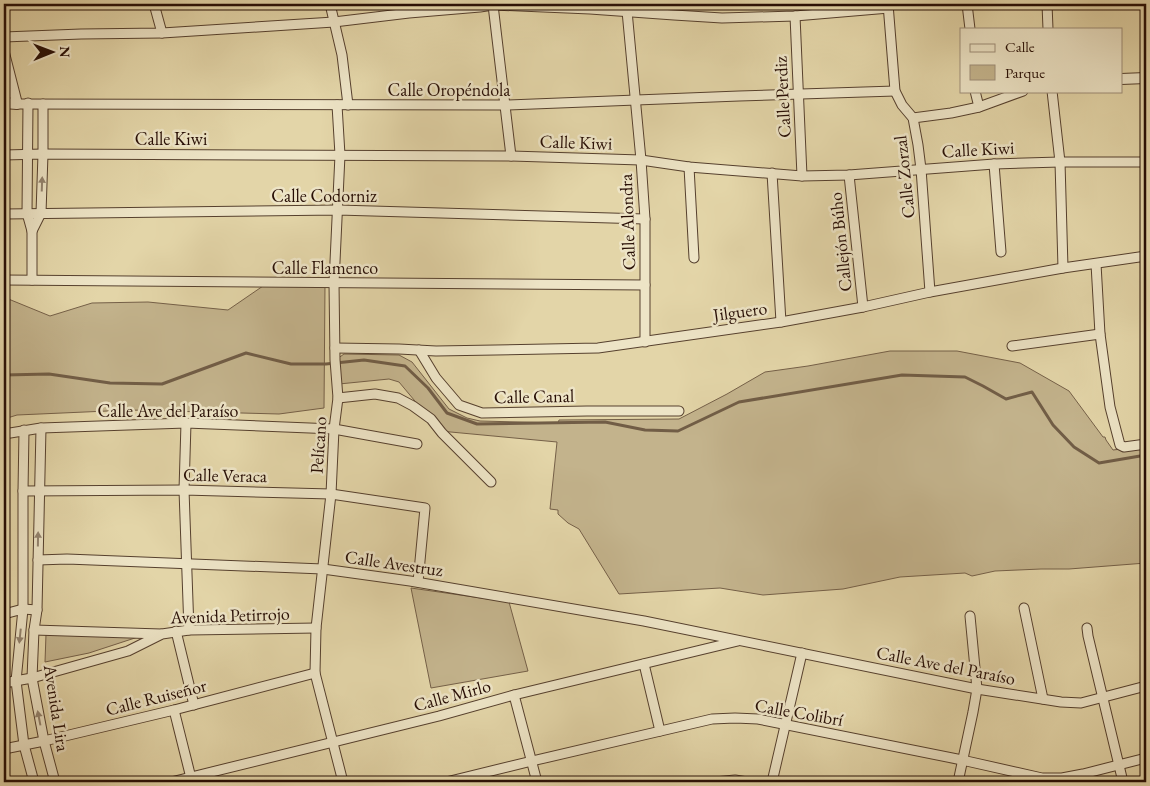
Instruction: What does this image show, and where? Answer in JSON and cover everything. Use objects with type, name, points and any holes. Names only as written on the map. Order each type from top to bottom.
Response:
[{"type":"street","points":[[154,4],[162,33]]},
{"type":"street","points":[[330,4],[342,56],[348,105]]},
{"type":"street","points":[[967,4],[970,28]]},
{"type":"street","points":[[1048,4],[1048,28]]},
{"type":"street","points":[[4,37],[162,33],[334,22],[493,5],[627,11],[722,18],[795,16],[888,6]]},
{"type":"street","points":[[493,5],[511,156]]},
{"type":"street","name":"Calle Zorzal","points":[[888,6],[895,92],[902,105],[913,118],[921,169],[930,292]]},
{"type":"street","name":"Calle Alondra","points":[[627,11],[642,160],[645,219],[646,342]]},
{"type":"street","name":"Calle Perdiz","points":[[795,16],[802,176]]},
{"type":"street","points":[[4,53],[16,104]]},
{"type":"street","points":[[1122,79],[1146,78]]},
{"type":"street","name":"Calle Oropéndola","points":[[4,103],[505,105],[895,92]]},
{"type":"street","points":[[976,92],[979,106]]},
{"type":"street","points":[[913,118],[951,113],[1020,92]]},
{"type":"street","points":[[1052,92],[1060,162],[1063,268]]},
{"type":"street","points":[[28,103],[27,213],[32,231],[32,280]]},
{"type":"street","points":[[32,231],[41,213],[42,104]]},
{"type":"street","name":"Pelícano","points":[[337,105],[340,155],[334,283],[335,375],[338,398],[334,429],[331,494],[316,628],[315,673],[342,782]]},
{"type":"street","name":"Calle Kiwi","points":[[4,155],[511,156],[642,160],[689,167],[802,176],[994,164],[1146,162]]},
{"type":"street","points":[[994,164],[1001,252]]},
{"type":"street","points":[[689,167],[694,258]]},
{"type":"street","points":[[772,173],[781,322]]},
{"type":"street","name":"Callejón Búho","points":[[849,174],[863,307]]},
{"type":"street","name":"Calle Codorniz","points":[[4,214],[338,210],[645,219]]},
{"type":"street","name":"Jilguero","points":[[335,348],[436,351],[598,348],[781,322],[930,292],[1063,268],[1146,256]]},
{"type":"street","points":[[1096,264],[1100,334],[1110,407],[1120,445],[1122,447],[1146,444]]},
{"type":"street","name":"Calle Flamenco","points":[[4,280],[645,285]]},
{"type":"street","points":[[1012,346],[1100,334]]},
{"type":"street","name":"Calle Canal","points":[[419,350],[436,378],[459,405],[482,413],[679,411]]},
{"type":"street","points":[[338,398],[375,394],[398,398],[413,406],[431,419],[442,433],[491,482]]},
{"type":"street","points":[[186,423],[184,490],[189,630]]},
{"type":"street","name":"Calle Ave del Paraíso","points":[[4,434],[41,428],[186,423],[334,429],[417,444]]},
{"type":"street","name":"Avenida Lira","points":[[41,428],[37,610],[34,630],[32,678],[44,741],[55,782]]},
{"type":"street","name":"Avenida Lira","points":[[24,430],[23,609],[16,681],[24,745],[34,782]]},
{"type":"street","name":"Calle Veraca","points":[[23,491],[184,490],[331,494],[425,508],[418,582]]},
{"type":"street","name":"Calle Avestruz","points":[[38,560],[67,559],[323,569],[418,582],[644,621],[740,640]]},
{"type":"street","points":[[1024,608],[1043,699]]},
{"type":"street","points":[[4,614],[23,609],[37,610]]},
{"type":"street","points":[[958,782],[977,689],[970,616]]},
{"type":"street","name":"Avenida Petirrojo","points":[[4,682],[32,678],[128,651],[162,634],[189,630],[316,628]]},
{"type":"street","points":[[1087,628],[1123,782]]},
{"type":"street","points":[[34,630],[162,634]]},
{"type":"street","points":[[176,632],[194,705]]},
{"type":"street","name":"Calle Ave del Paraíso","points":[[740,640],[977,689],[1062,702],[1081,703],[1146,686]]},
{"type":"street","name":"Calle Mirlo","points":[[172,782],[192,780],[514,695],[740,640]]},
{"type":"street","points":[[772,782],[802,653]]},
{"type":"street","points":[[644,664],[660,731]]},
{"type":"street","name":"Calle Ruiseñor","points":[[4,749],[174,710],[315,673]]},
{"type":"street","points":[[514,695],[537,782]]},
{"type":"street","points":[[174,710],[192,780]]},
{"type":"street","name":"Calle Colibrí","points":[[446,782],[712,719],[735,718],[758,719],[1042,778],[1062,778],[1083,774],[1146,758]]},
{"type":"street","points":[[715,782],[736,780],[747,782]]},
{"type":"green space","points":[[325,285],[324,408],[279,414],[130,410],[17,415],[4,419],[4,298],[50,316],[92,303],[148,302],[228,310],[263,286]]},
{"type":"green space","points":[[890,351],[957,351],[1020,363],[1069,391],[1113,450],[1146,446],[1146,563],[1069,569],[995,571],[972,576],[965,573],[900,577],[843,589],[763,595],[720,588],[619,594],[579,529],[568,523],[558,514],[558,510],[550,509],[557,442],[440,431],[399,382],[389,379],[339,384],[337,359],[344,354],[399,355],[412,362],[449,409],[467,418],[480,421],[558,423],[559,420],[679,419],[765,372]]},
{"type":"green space","points":[[411,588],[509,602],[528,671],[431,688]]},
{"type":"green space","points":[[46,634],[141,636],[89,653],[45,662]]},
{"type":"waterway","points":[[4,375],[49,374],[110,383],[162,384],[246,353],[291,364],[326,364],[364,360],[405,366],[428,388],[447,413],[477,424],[605,422],[645,430],[678,431],[739,402],[902,375],[965,377],[1006,399],[1032,392],[1053,425],[1074,447],[1099,463],[1146,455]]}]
